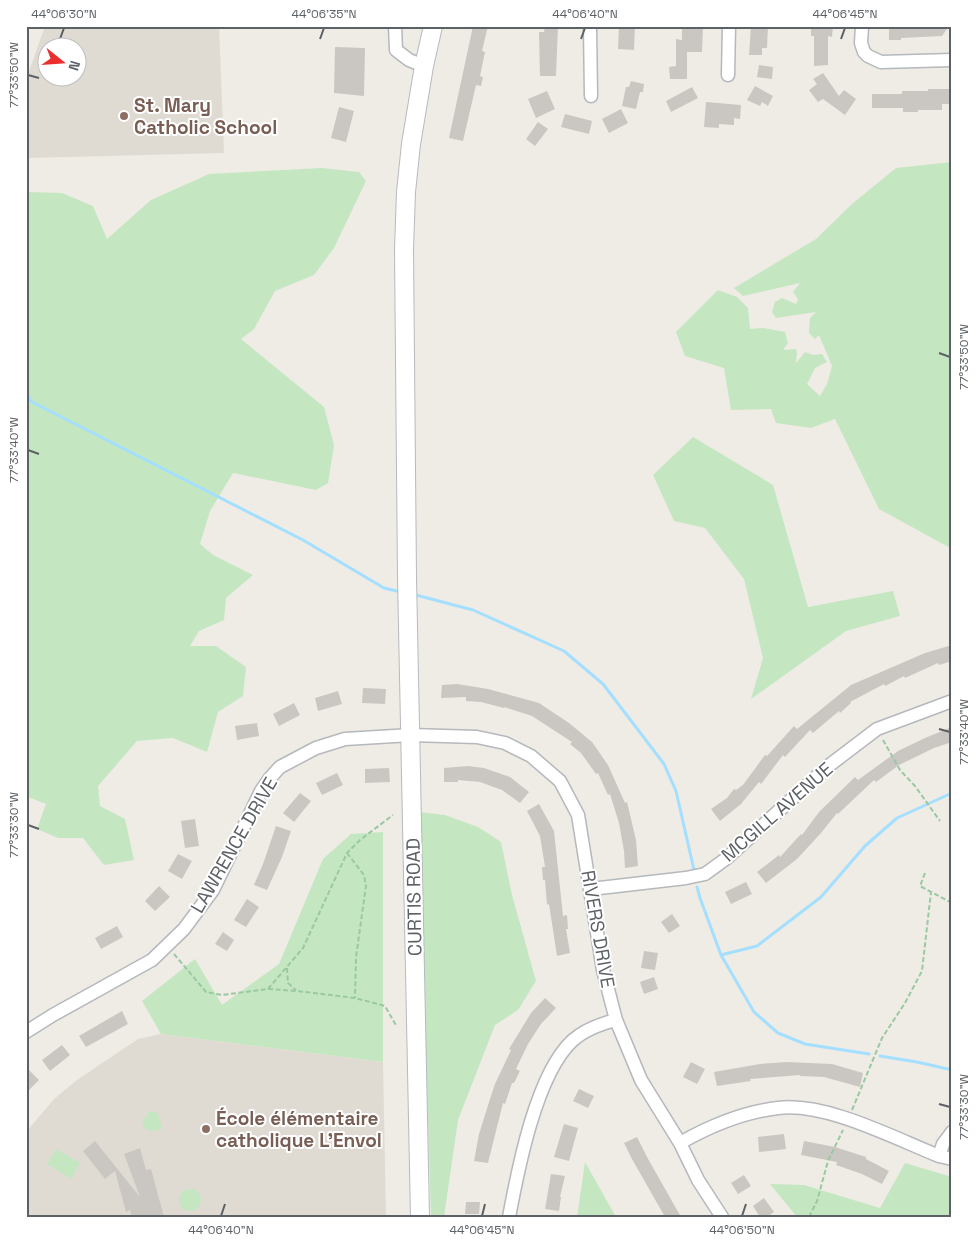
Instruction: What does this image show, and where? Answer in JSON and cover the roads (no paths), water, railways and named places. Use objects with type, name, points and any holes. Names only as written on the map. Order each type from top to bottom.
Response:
[{"type":"main road","name":"CURTIS ROAD","points":[[420,1217],[404,329],[406,192],[411,144],[424,66],[433,26]]},
{"type":"street","points":[[395,26],[396,50],[409,60],[424,66]]},
{"type":"street","points":[[590,26],[591,96]]},
{"type":"street","points":[[728,75],[729,26]]},
{"type":"street","points":[[862,26],[861,43],[864,52],[881,62],[952,60]]},
{"type":"street","name":"MCGILL AVENUE","points":[[591,888],[686,878],[705,874],[727,858],[827,767],[877,729],[952,701]]},
{"type":"street","name":"RIVERS DRIVE","points":[[411,735],[477,737],[505,742],[531,756],[560,781],[578,814],[603,970],[616,1020],[641,1080],[680,1143],[698,1180],[722,1217]]},
{"type":"street","name":"LAWRENCE DRIVE","points":[[26,1032],[52,1015],[152,960],[167,946],[194,916],[213,890],[260,791],[280,767],[316,748],[344,739],[411,735]]},
{"type":"street","points":[[509,1217],[520,1158],[543,1088],[558,1057],[572,1040],[595,1026],[616,1020]]},
{"type":"street","points":[[680,1143],[726,1121],[751,1113],[779,1108],[805,1109],[848,1119],[939,1156],[952,1159]]},
{"type":"street","points":[[939,1156],[943,1144],[952,1132]]},
{"type":"waterway","points":[[26,392],[28,392],[30,401],[303,540],[384,588],[401,592]]},
{"type":"waterway","points":[[412,594],[473,610],[564,651],[603,684],[664,764],[676,791],[694,870]]},
{"type":"waterway","points":[[721,955],[757,946],[821,897],[865,846],[897,818],[952,793]]},
{"type":"waterway","points":[[697,887],[721,955],[754,1012],[778,1033],[805,1044],[869,1054]]},
{"type":"waterway","points":[[880,1056],[952,1070]]},
{"type":"place","name":"St. Mary Catholic School","points":[[124,116]]},
{"type":"place","name":"École élémentaire catholique L'Envol","points":[[206,1129]]}]
